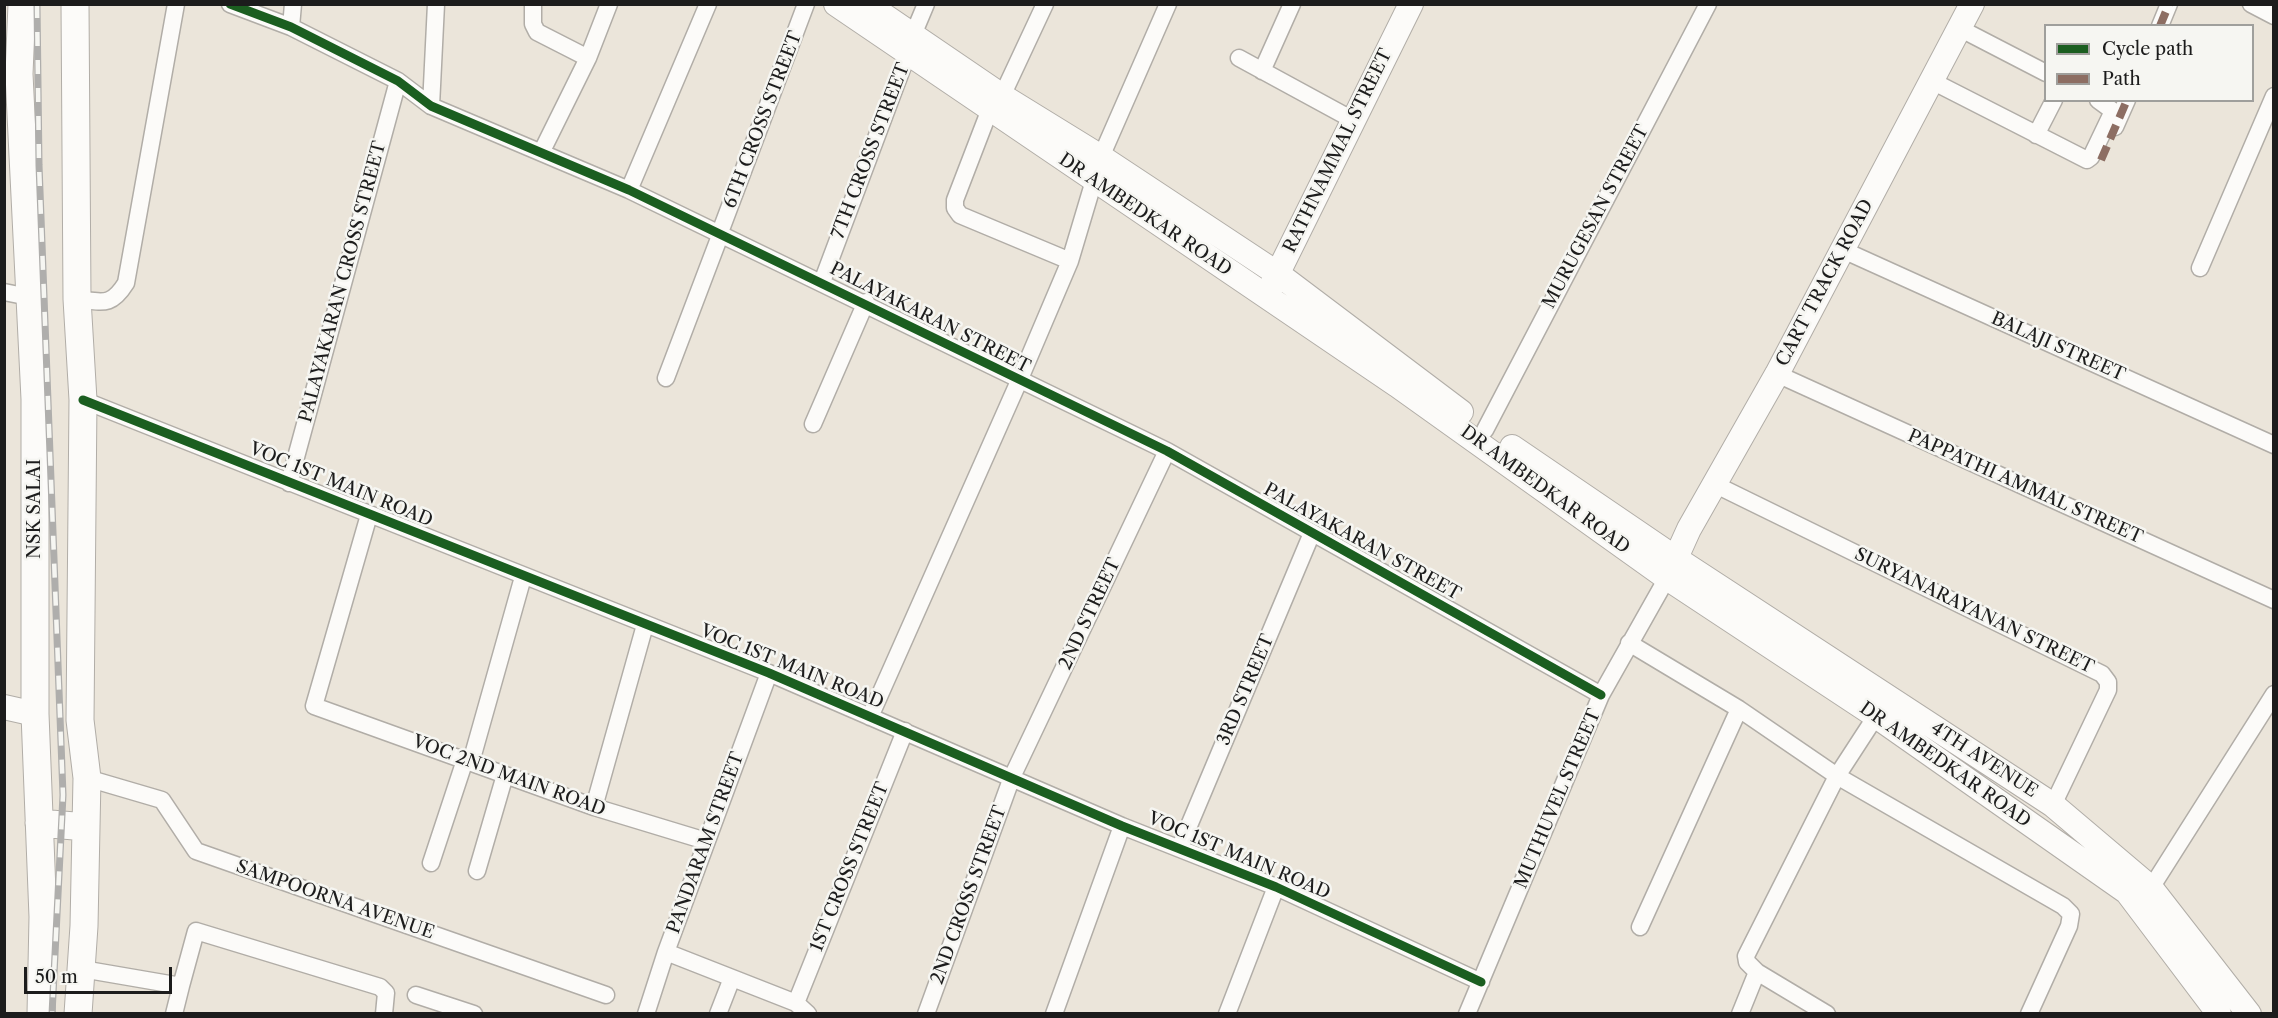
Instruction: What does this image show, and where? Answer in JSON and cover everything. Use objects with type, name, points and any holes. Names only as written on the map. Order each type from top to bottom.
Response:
[{"type":"main road","name":"NSK SALAI","points":[[22,4],[17,295],[35,399],[35,714],[43,917],[41,1014]]},
{"type":"main road","points":[[75,4],[77,299],[83,400],[80,720],[87,778],[78,1014]]},
{"type":"main road","name":"DR AMBEDKAR ROAD","points":[[836,4],[910,44],[996,103],[1094,181],[1483,445],[1671,568]]},
{"type":"main road","name":"DR AMBEDKAR ROAD","points":[[867,4],[910,44]]},
{"type":"main road","name":"CART TRACK ROAD","points":[[1671,568],[1714,484],[1777,374],[1972,4]]},
{"type":"main road","name":"RATHNAMMAL STREET","points":[[1266,297],[1406,6]]},
{"type":"main road","name":"DR AMBEDKAR ROAD","points":[[996,103],[1101,157],[1278,274],[1671,568],[1876,716],[2127,892],[2143,895],[2219,1014]]},
{"type":"main road","name":"4TH AVENUE","points":[[1671,568],[2053,805],[2143,895],[2249,1014]]},
{"type":"main road","points":[[4,707],[35,714]]},
{"type":"main road","points":[[39,823],[86,827]]},
{"type":"street","points":[[77,299],[106,303],[118,296],[126,283],[176,4]]},
{"type":"street","name":"PALAYAKARAN STREET","points":[[230,4],[291,27],[398,81],[431,106],[542,151],[629,190],[866,302],[1019,381],[1167,451],[1601,695]]},
{"type":"street","points":[[291,27],[293,4]]},
{"type":"street","points":[[431,106],[436,4]]},
{"type":"street","points":[[533,4],[532,24],[537,32],[588,57]]},
{"type":"street","points":[[542,151],[588,57],[609,4]]},
{"type":"street","points":[[629,190],[708,4]]},
{"type":"street","name":"6TH CROSS STREET","points":[[666,378],[806,4]]},
{"type":"street","name":"7TH CROSS STREET","points":[[822,282],[926,4]]},
{"type":"street","points":[[1045,4],[996,103],[955,200],[955,208],[960,215],[1070,261]]},
{"type":"street","points":[[870,717],[1070,261],[1101,157],[1168,4]]},
{"type":"street","points":[[1262,71],[1292,4]]},
{"type":"street","name":"MURUGESAN STREET","points":[[1485,430],[1708,4]]},
{"type":"street","points":[[2161,24],[2169,4]]},
{"type":"street","points":[[2251,4],[2274,16]]},
{"type":"street","points":[[1959,28],[2044,73]]},
{"type":"street","points":[[1239,58],[1353,120]]},
{"type":"street","points":[[1930,80],[2087,160],[2091,157],[2114,111],[2101,102]]},
{"type":"street","name":"PALAYAKARAN CROSS STREET","points":[[289,483],[398,81]]},
{"type":"street","points":[[2200,268],[2274,96]]},
{"type":"street","points":[[2036,135],[2053,102]]},
{"type":"street","points":[[2101,160],[2126,102]]},
{"type":"street","name":"BALAJI STREET","points":[[1843,250],[2274,445]]},
{"type":"street","points":[[813,424],[866,302]]},
{"type":"street","name":"PAPPATHI AMMAL STREET","points":[[1777,374],[2274,600]]},
{"type":"street","name":"VOC 1ST MAIN ROAD","points":[[83,400],[769,673],[1122,826],[1180,847],[1276,887],[1481,982]]},
{"type":"street","name":"2ND STREET","points":[[1012,777],[1167,451]]},
{"type":"street","name":"SURYANARAYANAN STREET","points":[[1714,484],[2102,674],[2108,682],[2108,690],[2053,805]]},
{"type":"street","name":"VOC 2ND MAIN ROAD","points":[[369,515],[314,706],[594,807],[706,841]]},
{"type":"street","name":"3RD STREET","points":[[1180,847],[1312,533]]},
{"type":"street","name":"MUTHUVEL STREET","points":[[1467,1014],[1601,695],[1671,568]]},
{"type":"street","points":[[431,863],[468,761],[523,577]]},
{"type":"street","points":[[594,807],[645,625]]},
{"type":"street","points":[[1629,643],[1739,709],[1837,776],[2063,906],[2071,914],[2069,926],[2029,1014]]},
{"type":"street","name":"PANDARAM STREET","points":[[646,1014],[706,841],[769,673]]},
{"type":"street","points":[[2143,895],[2274,694]]},
{"type":"street","points":[[1640,927],[1739,709]]},
{"type":"street","points":[[1827,1014],[1757,972],[1747,962],[1746,956],[1837,776],[1876,716]]},
{"type":"street","name":"1ST CROSS STREET","points":[[802,1008],[904,731]]},
{"type":"street","points":[[477,871],[506,775]]},
{"type":"street","name":"2ND CROSS STREET","points":[[926,1014],[1012,777]]},
{"type":"street","name":"SAMPOORNA AVENUE","points":[[87,778],[162,800],[196,851],[606,995]]},
{"type":"street","points":[[1054,1014],[1122,826]]},
{"type":"street","points":[[1227,1014],[1276,887]]},
{"type":"street","points":[[174,1014],[196,931],[380,987],[386,993],[384,1014]]},
{"type":"street","points":[[666,952],[802,1008]]},
{"type":"street","points":[[81,969],[181,986]]},
{"type":"street","points":[[1740,1014],[1757,972]]},
{"type":"street","points":[[718,1014],[732,978]]},
{"type":"street","points":[[416,995],[474,1014]]},
{"type":"railway","points":[[37,4],[39,165],[63,795],[52,1014]]},
{"type":"marked path","points":[[2161,24],[2169,4]]},
{"type":"marked path","points":[[2101,160],[2126,102]]},
{"type":"cycle path","points":[[230,4],[291,27],[398,81],[431,106],[629,190],[1167,451],[1601,695]]},
{"type":"cycle path","points":[[83,400],[769,673],[1122,826],[1276,887],[1481,982]]}]
